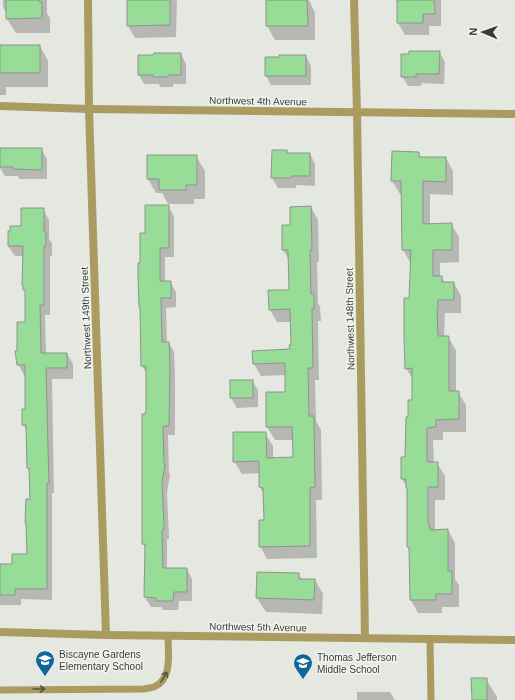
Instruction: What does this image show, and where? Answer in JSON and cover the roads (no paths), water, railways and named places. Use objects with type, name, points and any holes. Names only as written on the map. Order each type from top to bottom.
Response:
[{"type":"street","name":"Northwest 149th Street","points":[[88,0],[89,109],[106,635]]},
{"type":"street","name":"Northwest 148th Street","points":[[354,0],[365,638]]},
{"type":"street","name":"Northwest 4th Avenue","points":[[0,106],[89,109],[515,114]]},
{"type":"street","name":"Northwest 5th Avenue","points":[[0,632],[168,636],[515,640]]},
{"type":"lane","points":[[0,690],[144,689],[154,687],[163,680],[168,670],[168,636]]},
{"type":"lane","points":[[430,639],[431,700]]},
{"type":"place","name":"Biscayne Gardens Elementary School","points":[[45,677]]},
{"type":"place","name":"Thomas Jefferson Middle School","points":[[303,680]]}]
